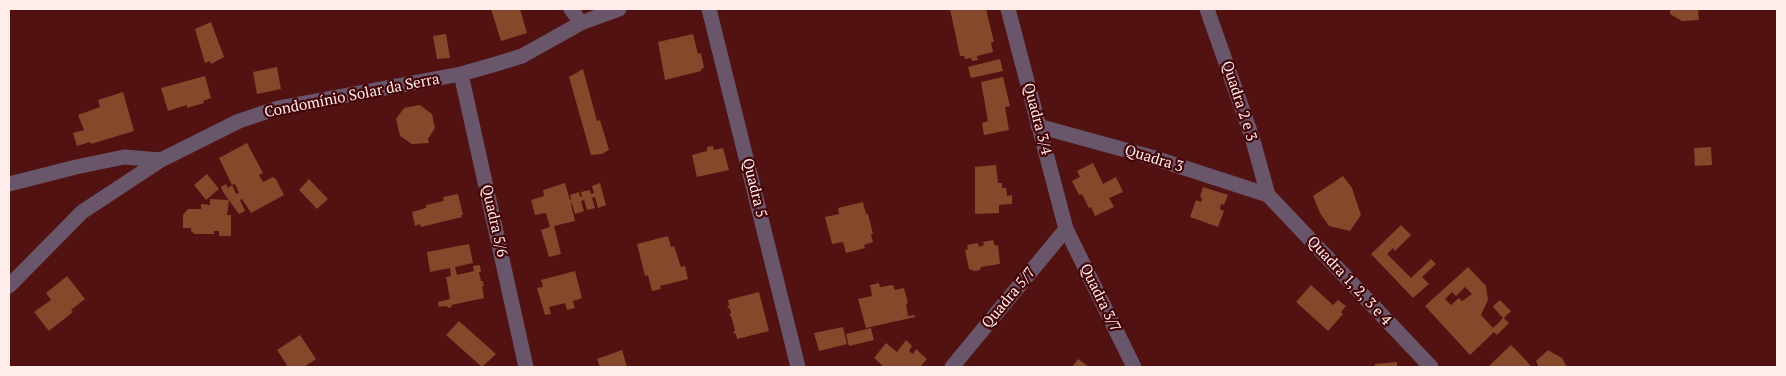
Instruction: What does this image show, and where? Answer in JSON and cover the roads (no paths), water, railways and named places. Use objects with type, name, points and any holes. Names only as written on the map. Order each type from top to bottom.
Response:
[{"type":"street","points":[[571,9],[580,23]]},
{"type":"street","name":"Condomínio Solar da Serra","points":[[9,286],[82,212],[161,160],[239,121],[278,108],[461,74],[522,56],[580,23],[618,9]]},
{"type":"street","name":"Quadra 5","points":[[709,9],[798,367]]},
{"type":"street","name":"Quadra 3/4","points":[[1008,9],[1066,229]]},
{"type":"street","name":"Quadra 2 e 3","points":[[1207,9],[1252,138],[1268,195]]},
{"type":"street","name":"Quadra 5/6","points":[[461,74],[526,367]]},
{"type":"street","name":"Quadra 3","points":[[1038,126],[1150,157],[1268,195]]},
{"type":"street","points":[[9,184],[124,157],[161,160]]},
{"type":"street","name":"Quadra 1, 2, 3 e 4","points":[[1268,195],[1431,367]]},
{"type":"street","name":"Quadra 5/7","points":[[952,367],[1066,229]]},
{"type":"street","name":"Quadra 3/7","points":[[1066,229],[1134,367]]}]
